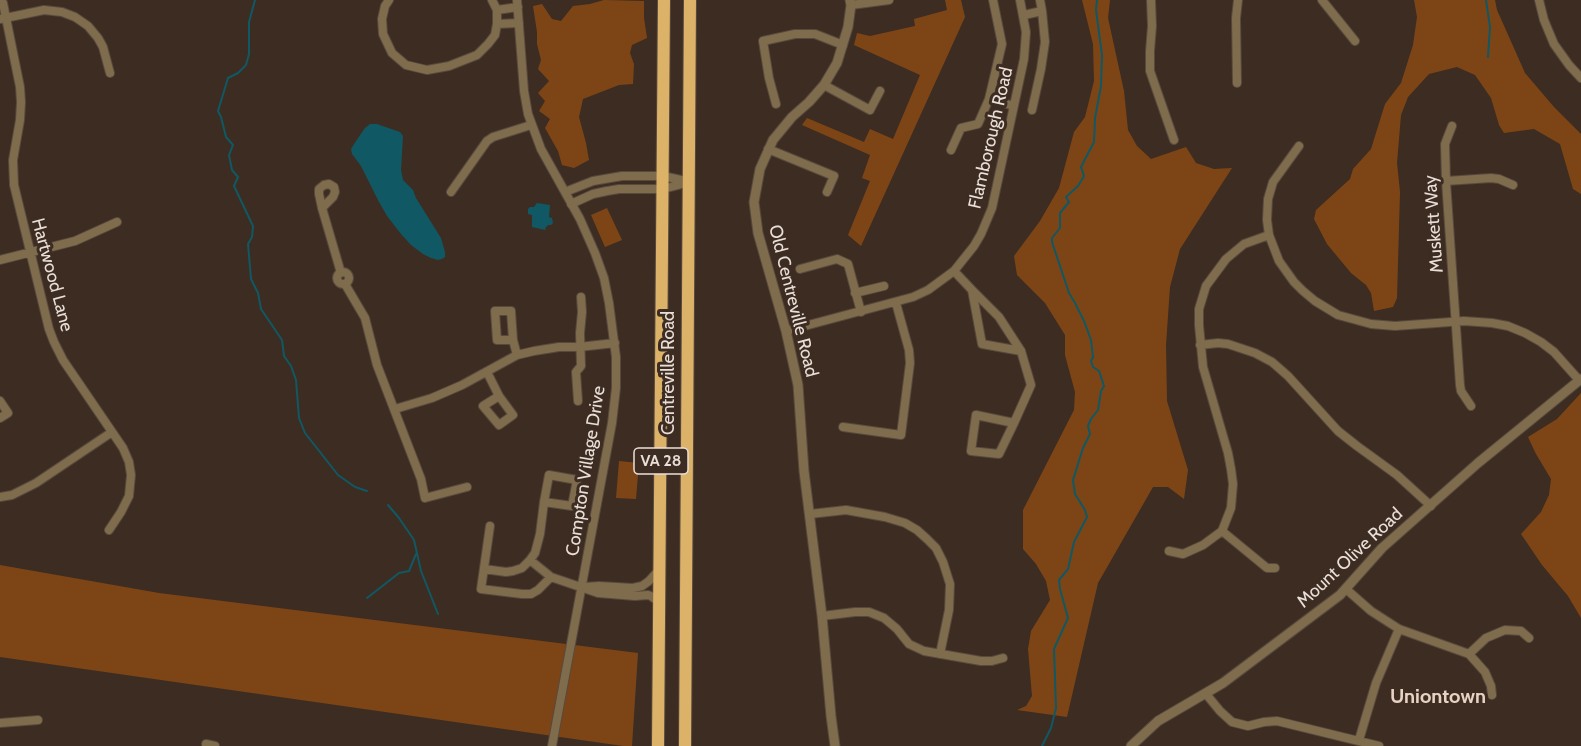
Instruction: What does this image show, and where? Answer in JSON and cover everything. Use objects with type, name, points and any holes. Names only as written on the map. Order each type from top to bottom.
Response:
[{"type":"highway","name":"Centreville Road","points":[[658,746],[664,0]]},
{"type":"highway","name":"Centreville Road","points":[[685,746],[690,0]]},
{"type":"street","points":[[389,0],[382,19],[383,34],[392,53],[406,64],[427,70],[449,66],[477,55],[488,44],[495,35],[497,24],[497,10],[492,0]]},
{"type":"street","points":[[851,3],[889,0]]},
{"type":"street","points":[[951,150],[961,128],[978,124],[989,99],[1002,44],[993,0]]},
{"type":"street","name":"Flamborough Road","points":[[786,331],[913,297],[928,290],[954,271],[974,246],[992,208],[1025,50],[1026,32],[1020,0]]},
{"type":"street","points":[[1032,110],[1045,42],[1040,0]]},
{"type":"street","points":[[1151,0],[1150,71],[1174,140]]},
{"type":"street","points":[[1237,83],[1238,0]]},
{"type":"street","points":[[1322,0],[1355,41]]},
{"type":"street","points":[[1539,0],[1554,44],[1581,78]]},
{"type":"street","name":"Hartwood Lane","points":[[2,1],[3,18],[20,87],[21,102],[13,160],[14,184],[49,329],[63,360],[123,448],[129,462],[131,483],[125,505],[109,530]]},
{"type":"street","name":"Old Centreville Road","points":[[835,746],[804,471],[798,385],[786,331],[758,233],[754,209],[757,180],[768,149],[786,124],[824,85],[837,63],[851,3]]},
{"type":"street","points":[[497,10],[518,4]]},
{"type":"street","name":"Compton Village Drive","points":[[518,4],[525,97],[531,125],[541,149],[586,233],[604,278],[615,343],[616,388],[612,423],[552,746]]},
{"type":"street","points":[[3,18],[44,10],[62,12],[75,17],[88,26],[98,38],[103,47],[110,73]]},
{"type":"street","points":[[1024,15],[1042,11]]},
{"type":"street","points":[[497,24],[519,22]]},
{"type":"street","points":[[776,104],[769,78],[764,41],[795,34],[815,34],[843,45]]},
{"type":"street","points":[[824,85],[870,110],[880,91]]},
{"type":"street","points":[[989,99],[1014,106]]},
{"type":"street","points":[[451,192],[487,141],[531,125]]},
{"type":"street","name":"Muskett Way","points":[[1452,126],[1445,144],[1446,181],[1460,385],[1461,391],[1471,406]]},
{"type":"street","points":[[1299,146],[1278,173],[1270,189],[1266,211],[1269,235],[1279,261],[1294,282],[1315,301],[1338,315],[1381,326],[1456,321],[1492,323],[1508,327],[1526,333],[1541,342],[1580,379]]},
{"type":"street","points":[[768,149],[834,176],[827,192]]},
{"type":"street","points":[[565,192],[605,178],[663,176],[690,182]]},
{"type":"street","points":[[1446,181],[1491,178],[1513,185]]},
{"type":"street","points":[[571,204],[607,191],[663,189],[690,182]]},
{"type":"street","points":[[322,208],[340,273],[344,272],[349,276],[345,284],[365,318],[377,365],[421,479],[425,498],[467,487]]},
{"type":"street","points":[[0,260],[75,241],[117,222]]},
{"type":"street","points":[[1169,551],[1183,554],[1203,545],[1222,531],[1231,508],[1233,484],[1231,469],[1206,380],[1200,345],[1199,309],[1210,279],[1226,259],[1237,248],[1254,239],[1269,235]]},
{"type":"street","points":[[800,269],[837,259],[848,264],[861,312]]},
{"type":"street","points":[[954,271],[999,316],[1021,351],[1031,385],[1014,423],[999,454],[971,452],[976,415],[1014,423]]},
{"type":"street","points":[[855,293],[884,286]]},
{"type":"street","points":[[972,290],[982,344],[1021,351]]},
{"type":"street","points":[[578,401],[576,372],[581,366],[579,347],[582,297]]},
{"type":"street","points":[[843,427],[901,435],[910,363],[909,350],[896,303]]},
{"type":"street","points":[[513,340],[517,356]]},
{"type":"street","points":[[394,409],[432,398],[517,356],[559,347],[615,343]]},
{"type":"street","points":[[1200,345],[1218,343],[1228,345],[1255,353],[1272,362],[1288,376],[1338,431],[1397,475],[1431,506]]},
{"type":"street","points":[[487,372],[499,396]]},
{"type":"street","name":"Mount Olive Road","points":[[1131,746],[1158,721],[1223,683],[1316,614],[1346,589],[1382,548],[1478,463],[1580,379]]},
{"type":"street","points":[[0,401],[8,413],[0,418]]},
{"type":"street","points":[[0,497],[12,495],[29,487],[112,432]]},
{"type":"street","points":[[484,569],[506,572],[522,568],[535,554],[537,544],[544,502],[549,475],[577,480],[572,506],[544,502]]},
{"type":"street","points":[[810,514],[846,510],[885,517],[905,523],[917,530],[936,548],[944,562],[950,584],[950,604],[940,654]]},
{"type":"street","points":[[490,526],[481,589],[531,594],[551,577]]},
{"type":"street","points":[[1222,531],[1267,568],[1275,568]]},
{"type":"street","points":[[530,560],[551,577],[598,593],[651,596],[659,602]]},
{"type":"street","points":[[582,587],[633,588],[642,586],[660,569]]},
{"type":"street","points":[[1346,589],[1371,611],[1399,629],[1468,654],[1485,672],[1492,695]]},
{"type":"street","points":[[822,616],[869,612],[890,623],[914,647],[924,651],[981,661],[1003,658]]},
{"type":"street","points":[[1359,740],[1376,683],[1399,629]]},
{"type":"street","points":[[1468,654],[1486,638],[1505,630],[1521,631],[1529,638]]},
{"type":"street","points":[[1206,694],[1232,722],[1248,726],[1277,721],[1379,746]]},
{"type":"street","points":[[0,723],[39,720]]},
{"type":"street","points":[[206,744],[214,746]]},
{"type":"shaded area","points":[[604,0],[644,1],[647,38],[632,45],[630,53],[634,64],[633,84],[619,85],[583,99],[579,117],[589,160],[574,168],[562,165],[558,151],[545,128],[550,119],[539,111],[545,101],[538,93],[549,81],[538,69],[541,60],[533,6],[542,4],[552,19],[561,21],[573,6]]},
{"type":"shaded area","points":[[945,0],[961,0],[965,17],[861,246],[848,235],[870,181],[862,178],[870,155],[802,125],[807,118],[864,142],[870,129],[893,139],[920,75],[854,45],[857,33],[870,36],[915,26],[914,19],[947,10]]},
{"type":"shaded area","points":[[1082,0],[1110,0],[1108,18],[1124,91],[1128,130],[1137,146],[1151,159],[1186,147],[1196,163],[1214,169],[1232,168],[1180,249],[1170,287],[1166,345],[1167,401],[1188,470],[1184,499],[1168,487],[1153,487],[1098,583],[1067,717],[1017,710],[1026,706],[1032,696],[1028,649],[1031,631],[1050,600],[1046,581],[1036,564],[1023,549],[1023,510],[1074,410],[1075,392],[1065,355],[1065,335],[1045,303],[1017,275],[1014,256],[1040,221],[1059,188],[1074,132],[1085,117],[1094,81],[1093,44]]},
{"type":"shaded area","points":[[1414,0],[1495,0],[1497,10],[1525,73],[1581,134],[1581,194],[1573,189],[1560,144],[1534,129],[1504,133],[1499,125],[1491,98],[1475,75],[1457,67],[1429,74],[1408,97],[1401,115],[1397,163],[1400,192],[1397,298],[1393,307],[1374,311],[1371,293],[1366,285],[1351,273],[1327,244],[1314,219],[1316,210],[1350,179],[1353,169],[1371,149],[1385,104],[1401,83],[1413,45],[1417,17]]},
{"type":"shaded area","points":[[607,208],[622,240],[605,247],[591,215]]},
{"type":"shaded area","points":[[1581,393],[1581,618],[1568,596],[1542,565],[1521,534],[1541,512],[1549,495],[1551,479],[1528,437],[1557,419]]},
{"type":"shaded area","points":[[619,461],[639,463],[636,499],[616,498]]},
{"type":"shaded area","points":[[0,565],[159,593],[638,653],[632,746],[0,657]]},
{"type":"water","points":[[370,124],[377,124],[400,132],[403,136],[401,170],[403,180],[413,190],[441,238],[445,252],[445,257],[442,259],[438,260],[423,254],[401,234],[387,216],[361,166],[352,154],[351,149]]},
{"type":"water","points":[[537,203],[550,205],[549,217],[552,218],[553,223],[545,230],[532,227],[532,215],[528,214],[528,209]]},
{"type":"waterway","points":[[255,0],[249,22],[249,54],[246,65],[238,73],[228,78],[218,111],[226,137],[233,145],[229,155],[232,170],[238,177],[234,186],[253,226],[252,237],[248,244],[251,279],[258,293],[261,309],[282,340],[284,356],[296,380],[299,418],[305,433],[338,475],[355,487],[367,491]]},
{"type":"waterway","points":[[1042,746],[1051,728],[1056,708],[1054,649],[1068,618],[1059,580],[1068,569],[1074,542],[1087,517],[1075,494],[1073,480],[1090,434],[1088,426],[1098,410],[1104,386],[1099,371],[1093,367],[1091,340],[1069,293],[1052,242],[1052,238],[1060,228],[1060,213],[1069,202],[1066,197],[1078,186],[1084,176],[1081,167],[1094,142],[1095,118],[1101,86],[1102,55],[1096,10],[1097,0]]},
{"type":"waterway","points":[[1486,0],[1490,27],[1488,57]]},
{"type":"waterway","points":[[388,505],[414,540],[421,571],[438,614]]},
{"type":"waterway","points":[[367,598],[399,573],[409,571],[416,554]]},
{"type":"district","name":"Uniontown","points":[[1438,697]]}]
